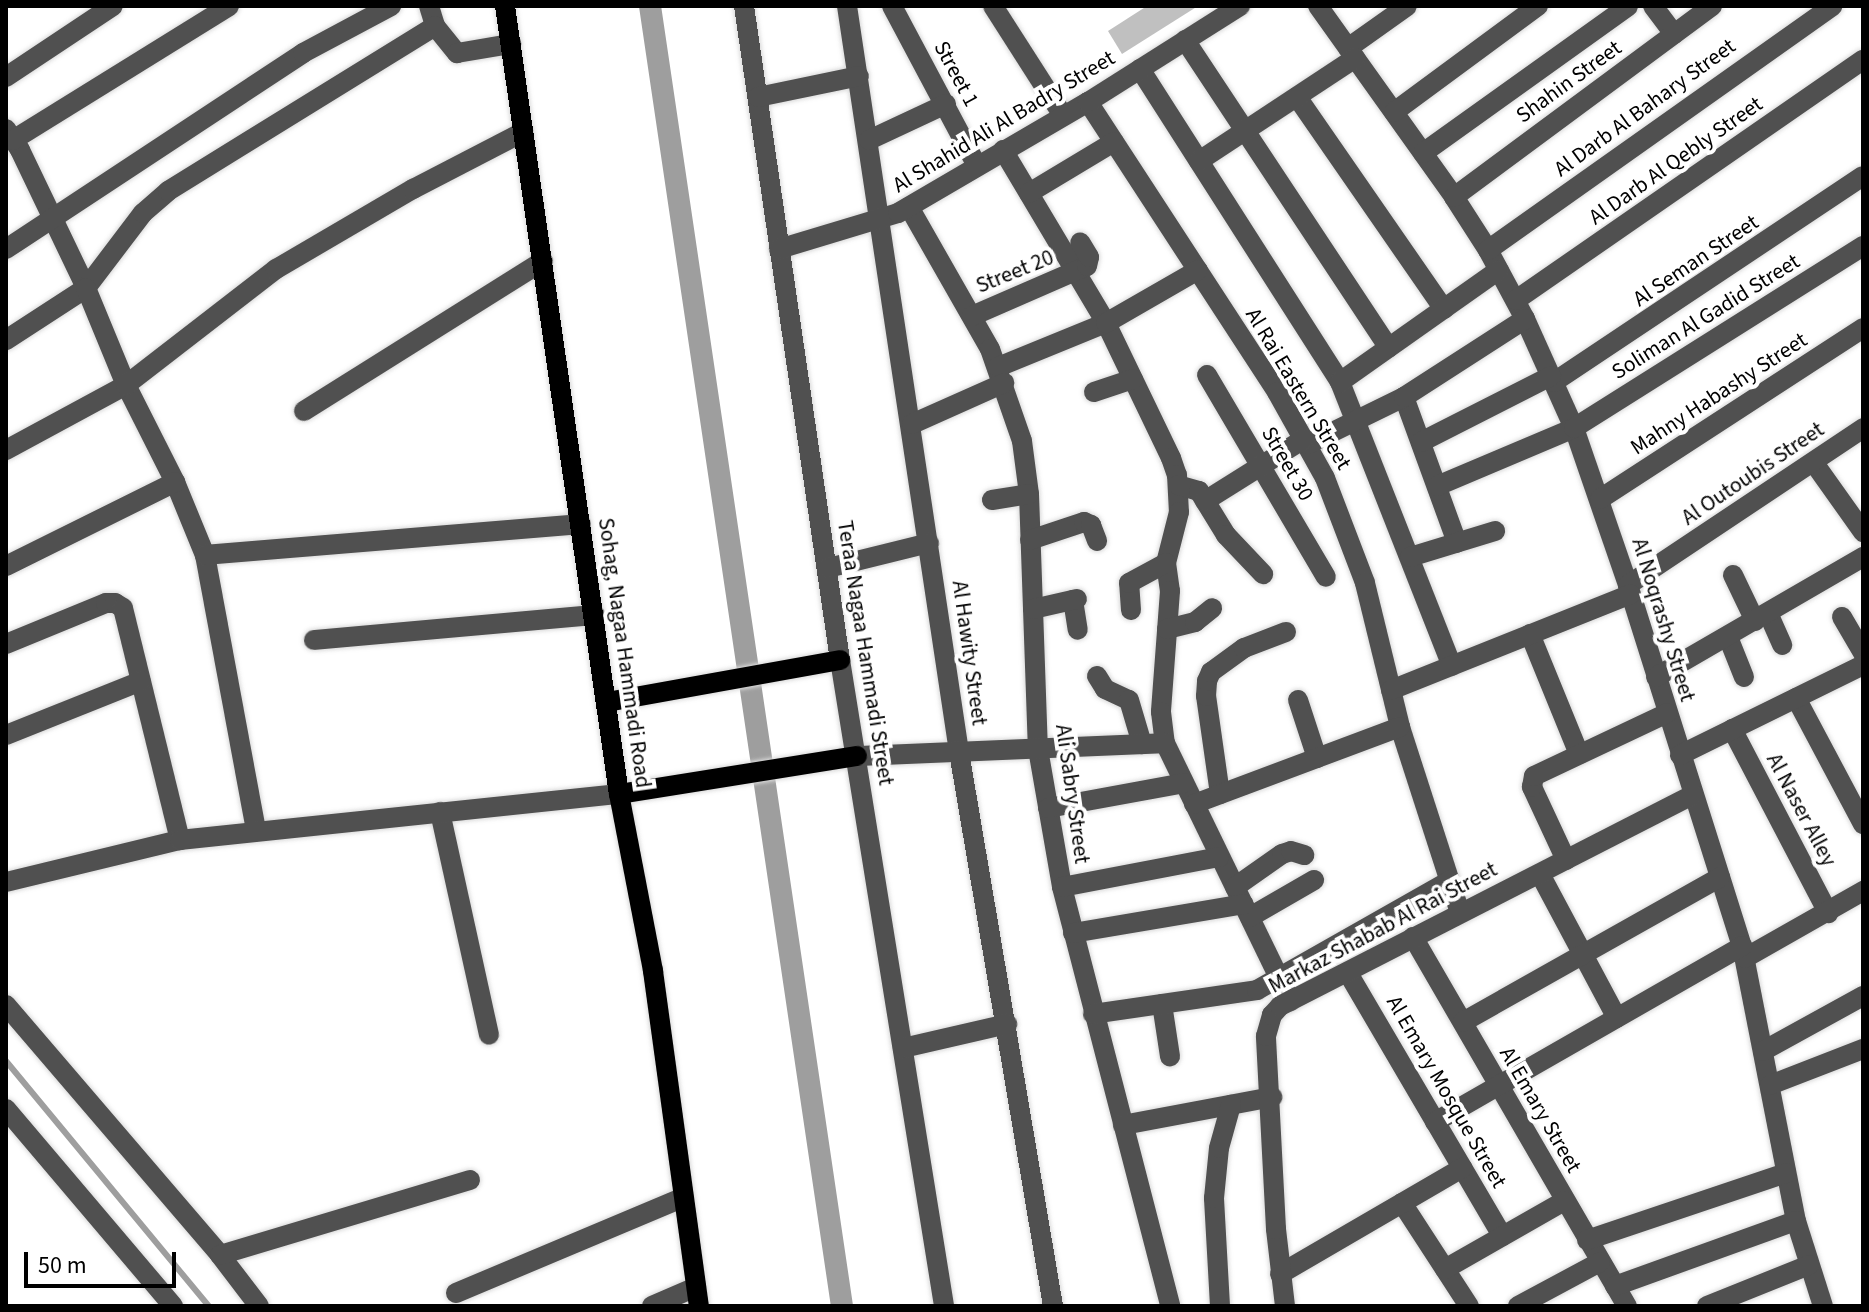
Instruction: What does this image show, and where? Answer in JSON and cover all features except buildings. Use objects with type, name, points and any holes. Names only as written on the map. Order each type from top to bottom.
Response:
[{"type":"main road","name":"Sohag, Nagaa Hammadi Road","points":[[505,6],[619,794],[653,971],[698,1296]]},
{"type":"main road","points":[[607,702],[840,660]]},
{"type":"main road","points":[[619,794],[857,756]]},
{"type":"street","points":[[6,77],[113,6]]},
{"type":"street","points":[[229,6],[11,144],[53,219],[86,288],[126,385],[175,482],[205,555],[256,831]]},
{"type":"street","points":[[6,249],[303,53],[391,6]]},
{"type":"street","points":[[429,6],[435,26],[457,53],[511,44]]},
{"type":"street","name":"Teraa Nagaa Hammadi Street","points":[[744,6],[840,660],[944,1306]]},
{"type":"street","name":"Al Hawity Street","points":[[847,6],[959,752],[1053,1306]]},
{"type":"street","name":"Street 1","points":[[892,6],[977,166]]},
{"type":"street","points":[[993,6],[1062,114]]},
{"type":"street","name":"Al Shahid Ali Al Badry Street","points":[[779,249],[881,220],[909,207],[1062,114],[1088,102],[1240,6]]},
{"type":"street","name":"Al Noqrashy Street","points":[[1318,6],[1454,197],[1488,250],[1516,300],[1574,428],[1600,499],[1743,952],[1796,1221],[1821,1305]]},
{"type":"street","points":[[1199,161],[1297,97],[1407,6]]},
{"type":"street","points":[[1394,112],[1538,6]]},
{"type":"street","points":[[1423,153],[1628,6]]},
{"type":"street","points":[[1653,6],[1674,34]]},
{"type":"street","name":"Shahin Street","points":[[1454,197],[1712,6]]},
{"type":"street","name":"Al Darb Al Bahary Street","points":[[1488,250],[1832,6]]},
{"type":"street","points":[[6,340],[86,288],[143,213],[168,191],[435,26]]},
{"type":"street","points":[[1185,40],[1389,348]]},
{"type":"street","name":"Al Darb Al Qebly Street","points":[[1516,300],[1863,60]]},
{"type":"street","points":[[1140,69],[1340,382],[1452,666]]},
{"type":"street","points":[[758,97],[859,76]]},
{"type":"street","points":[[1297,97],[1444,309]]},
{"type":"street","name":"Al Rai Eastern Street","points":[[1088,102],[1306,442],[1354,547],[1400,727],[1460,913]]},
{"type":"street","points":[[869,140],[946,104]]},
{"type":"street","points":[[6,450],[126,385],[276,269],[413,189],[523,132]]},
{"type":"street","points":[[1029,193],[1114,142]]},
{"type":"street","points":[[1003,150],[1106,323],[1171,458],[1178,485],[1179,512],[1166,563],[1170,591],[1161,712],[1165,743],[1290,1001]]},
{"type":"street","name":"Al Seman Street","points":[[1421,442],[1553,379],[1863,176]]},
{"type":"street","name":"Ali Sabry Street","points":[[909,207],[972,316],[1001,375],[1022,441],[1029,494],[1038,749],[1048,808],[1073,933],[1170,1306]]},
{"type":"street","points":[[1077,272],[1089,262],[1080,242]]},
{"type":"street","name":"Soliman Al Gadid Street","points":[[1437,486],[1574,428],[1863,246]]},
{"type":"street","points":[[304,411],[543,261]]},
{"type":"street","points":[[912,424],[1106,323],[1198,270]]},
{"type":"street","points":[[1340,382],[1499,270]]},
{"type":"street","name":"Street 20","points":[[972,316],[1077,272]]},
{"type":"street","points":[[1205,501],[1260,466],[1404,397],[1525,319]]},
{"type":"street","name":"Mahny Habashy Street","points":[[1600,499],[1863,328]]},
{"type":"street","name":"Street 30","points":[[1207,375],[1326,577]]},
{"type":"street","points":[[1094,392],[1133,379]]},
{"type":"street","points":[[1404,397],[1457,543]]},
{"type":"street","name":"Al Outoubis Street","points":[[1391,690],[1530,634],[1629,589],[1863,428]]},
{"type":"street","points":[[1814,463],[1863,532]]},
{"type":"street","points":[[6,566],[175,482]]},
{"type":"street","points":[[1178,485],[1195,489],[1226,535],[1263,574]]},
{"type":"street","points":[[992,500],[1029,494]]},
{"type":"street","points":[[1030,540],[1084,522],[1091,525],[1097,541]]},
{"type":"street","points":[[205,555],[581,524]]},
{"type":"street","points":[[1410,557],[1495,531]]},
{"type":"street","points":[[828,568],[929,543]]},
{"type":"street","points":[[1656,677],[1863,557]]},
{"type":"street","points":[[1131,610],[1129,583],[1166,563]]},
{"type":"street","points":[[1733,575],[1782,645]]},
{"type":"street","points":[[1033,609],[1075,600],[1078,630]]},
{"type":"street","points":[[6,644],[106,603],[115,603],[123,608],[180,840]]},
{"type":"street","points":[[1167,629],[1195,622],[1212,608]]},
{"type":"street","points":[[314,640],[595,615]]},
{"type":"street","points":[[1842,617],[1863,653]]},
{"type":"street","points":[[1220,794],[1206,696],[1207,681],[1211,672],[1244,648],[1286,632]]},
{"type":"street","points":[[1530,634],[1579,754]]},
{"type":"street","points":[[1728,637],[1744,677]]},
{"type":"street","points":[[1680,755],[1863,665]]},
{"type":"street","points":[[1097,676],[1105,689],[1126,697],[1133,705],[1142,744]]},
{"type":"street","points":[[6,735],[141,681]]},
{"type":"street","points":[[1796,698],[1863,824]]},
{"type":"street","points":[[1298,700],[1317,758]]},
{"type":"street","points":[[1566,860],[1532,781],[1538,772],[1667,713]]},
{"type":"street","points":[[1194,804],[1400,727]]},
{"type":"street","name":"Al Naser Alley","points":[[1732,729],[1828,913]]},
{"type":"street","points":[[857,756],[1165,743]]},
{"type":"street","points":[[1048,808],[1184,783]]},
{"type":"street","points":[[6,882],[128,850],[180,840],[619,794]]},
{"type":"street","name":"Markaz Shabab Al Rai Street","points":[[1285,1306],[1280,1274],[1267,1025],[1272,1015],[1290,1001],[1693,795]]},
{"type":"street","points":[[440,812],[489,1035]]},
{"type":"street","points":[[1243,903],[1282,854],[1291,851],[1304,855]]},
{"type":"street","points":[[1062,887],[1219,857]]},
{"type":"street","points":[[1540,874],[1617,1018]]},
{"type":"street","points":[[1463,1022],[1720,877]]},
{"type":"street","points":[[1073,933],[1243,903],[1314,880]]},
{"type":"street","points":[[1093,1014],[1257,990],[1280,980],[1449,881]]},
{"type":"street","points":[[1435,1122],[1500,1088],[1617,1018],[1743,952],[1828,913],[1863,891]]},
{"type":"street","name":"Al Emary Street","points":[[1413,937],[1627,1306]]},
{"type":"street","name":"Al Emary Mosque Street","points":[[1348,973],[1502,1236]]},
{"type":"street","points":[[1763,1051],[1863,996]]},
{"type":"street","points":[[1162,1004],[1170,1056]]},
{"type":"street","points":[[6,1005],[220,1255],[259,1306]]},
{"type":"street","points":[[903,1048],[1007,1024]]},
{"type":"street","points":[[1770,1085],[1863,1049]]},
{"type":"street","points":[[1123,1125],[1272,1097]]},
{"type":"street","points":[[1220,1306],[1214,1198],[1219,1148],[1231,1105]]},
{"type":"street","points":[[6,1109],[173,1306]]},
{"type":"street","points":[[1280,1274],[1462,1168]]},
{"type":"street","points":[[1587,1240],[1786,1173]]},
{"type":"street","points":[[220,1255],[470,1180]]},
{"type":"street","points":[[456,1293],[684,1197]]},
{"type":"street","points":[[1445,1269],[1564,1201]]},
{"type":"street","points":[[1402,1203],[1469,1306]]},
{"type":"street","points":[[1615,1286],[1796,1221]]},
{"type":"street","points":[[1518,1306],[1600,1262]]},
{"type":"street","points":[[1707,1306],[1809,1265]]},
{"type":"street","points":[[652,1306],[698,1296]]},
{"type":"waterway","points":[[650,6],[842,1306]]},
{"type":"waterway","points":[[6,1061],[209,1306]]}]
